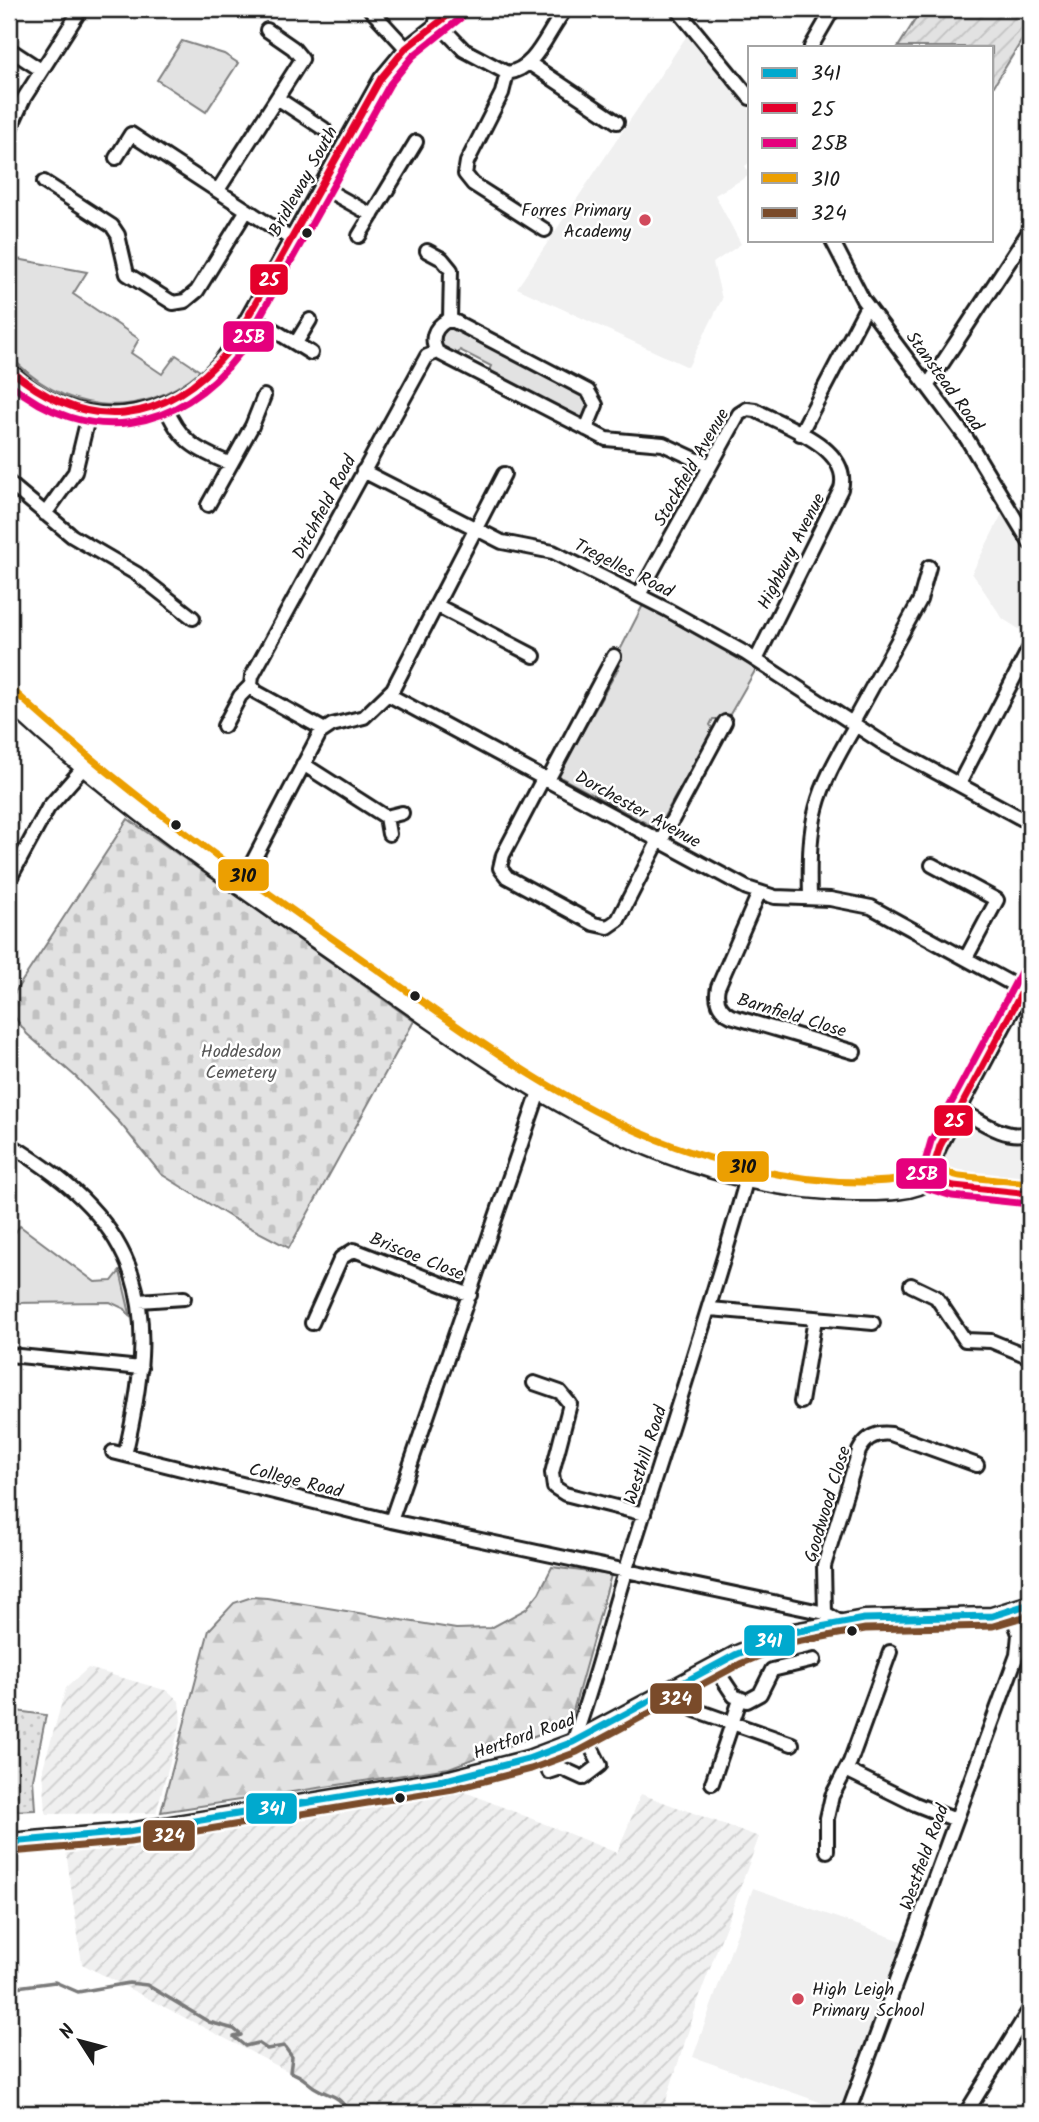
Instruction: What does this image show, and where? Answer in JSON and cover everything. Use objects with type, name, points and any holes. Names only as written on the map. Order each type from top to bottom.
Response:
[{"type":"main road","points":[[9,701],[84,767],[240,886],[539,1092],[599,1127],[637,1144],[747,1178],[808,1190],[859,1192],[911,1188],[932,1180],[954,1186],[1030,1194]]},
{"type":"main road","name":"Hertford Road","points":[[9,1842],[128,1832],[401,1788],[481,1772],[579,1738],[753,1646],[799,1630],[839,1622],[891,1617],[983,1617],[1011,1612],[1030,1604]]},
{"type":"street","points":[[9,131],[19,106],[81,9]]},
{"type":"street","points":[[370,9],[406,48]]},
{"type":"street","name":"Bridleway South","points":[[9,369],[44,398],[89,414],[131,414],[165,405],[189,392],[215,369],[248,315],[371,94],[406,48],[436,21],[456,9]]},
{"type":"street","points":[[677,9],[748,96]]},
{"type":"street","points":[[812,46],[833,9]]},
{"type":"street","points":[[436,21],[464,50],[507,73],[520,70],[529,63],[562,15]]},
{"type":"street","points":[[218,190],[302,57],[267,30]]},
{"type":"street","points":[[9,50],[41,70]]},
{"type":"street","points":[[529,63],[617,122]]},
{"type":"street","points":[[507,73],[502,93],[467,162],[466,174],[473,184],[545,230]]},
{"type":"street","points":[[277,98],[324,130]]},
{"type":"street","points":[[116,158],[131,134],[291,239]]},
{"type":"street","points":[[359,236],[416,142]]},
{"type":"street","points":[[44,182],[112,226],[118,235],[127,274],[173,303],[185,301],[197,291],[247,210]]},
{"type":"street","points":[[320,186],[372,215]]},
{"type":"street","points":[[928,385],[1030,230]]},
{"type":"street","name":"Stanstead Road","points":[[833,242],[867,306],[928,385],[1029,537]]},
{"type":"street","name":"Ditchfield Road","points":[[224,726],[240,696],[251,685],[254,672],[420,364],[437,352],[433,342],[435,331],[450,320],[451,270],[447,263],[427,251]]},
{"type":"street","points":[[800,434],[867,306]]},
{"type":"street","points":[[248,315],[311,353]]},
{"type":"street","points":[[296,343],[310,320]]},
{"type":"street","points":[[450,320],[587,391],[596,405],[586,429]]},
{"type":"street","points":[[437,352],[612,441],[663,444],[710,466]]},
{"type":"street","points":[[208,505],[264,396]]},
{"type":"street","points":[[165,405],[181,436],[210,456],[231,464]]},
{"type":"street","name":"Stockfield Avenue","points":[[639,595],[738,414],[747,409],[755,410],[800,434]]},
{"type":"street","points":[[45,514],[75,472],[89,414]]},
{"type":"street","name":"Highbury Avenue","points":[[756,660],[843,482],[842,469],[832,454],[800,434]]},
{"type":"street","name":"Tregelles Road","points":[[363,471],[508,545],[553,552],[639,595],[756,660],[853,725],[918,763],[960,782],[1030,823]]},
{"type":"street","points":[[240,886],[323,729],[364,717],[389,695],[504,474]]},
{"type":"street","points":[[9,483],[79,542],[145,580],[193,618]]},
{"type":"street","points":[[810,898],[810,833],[817,799],[920,600],[929,567]]},
{"type":"street","points":[[436,605],[534,656]]},
{"type":"street","points":[[960,782],[1030,647]]},
{"type":"street","points":[[614,656],[503,855],[500,868],[507,877],[601,927],[614,923],[725,722]]},
{"type":"street","points":[[251,685],[261,695],[323,729]]},
{"type":"street","name":"Dorchester Avenue","points":[[389,695],[759,893],[782,898],[845,900],[883,912],[966,958],[1027,985]]},
{"type":"street","points":[[303,764],[386,817],[402,813]]},
{"type":"street","points":[[9,880],[48,808],[84,767]]},
{"type":"street","points":[[386,817],[389,834]]},
{"type":"street","points":[[932,865],[997,900],[966,958]]},
{"type":"street","name":"Barnfield Close","points":[[759,893],[718,987],[717,999],[720,1007],[731,1016],[854,1052]]},
{"type":"street","points":[[932,1180],[933,1162],[1027,985]]},
{"type":"street","points":[[391,1521],[539,1092]]},
{"type":"street","points":[[959,1109],[1005,1132],[1020,1135],[1030,1132]]},
{"type":"street","points":[[9,1144],[55,1177],[106,1226],[125,1254],[139,1301],[143,1333],[141,1368],[9,1355]]},
{"type":"street","name":"Westhill Road","points":[[579,1738],[626,1570],[710,1308],[747,1178]]},
{"type":"street","name":"Briscoe Close","points":[[312,1323],[341,1258],[354,1250],[470,1296]]},
{"type":"street","points":[[911,1286],[936,1297],[965,1340],[991,1341],[1030,1357]]},
{"type":"street","points":[[139,1301],[184,1298]]},
{"type":"street","points":[[710,1308],[873,1323]]},
{"type":"street","points":[[801,1402],[815,1319]]},
{"type":"street","name":"College Road","points":[[141,1368],[119,1454],[391,1521],[796,1606],[825,1613],[839,1622]]},
{"type":"street","points":[[534,1383],[560,1392],[570,1404],[552,1477],[554,1487],[565,1494],[644,1514]]},
{"type":"street","name":"Goodwood Close","points":[[825,1613],[826,1558],[859,1451],[867,1439],[881,1433],[891,1434],[977,1465]]},
{"type":"street","points":[[796,1606],[799,1630]]},
{"type":"street","name":"Westfield Road","points":[[848,2113],[956,1820],[1025,1646],[1011,1612]]},
{"type":"street","points":[[827,1851],[828,1809],[846,1770],[890,1652]]},
{"type":"street","points":[[714,1666],[728,1690],[740,1700],[747,1701],[760,1694],[772,1670],[794,1662],[814,1660]]},
{"type":"street","points":[[712,1783],[740,1700]]},
{"type":"street","points":[[695,1710],[792,1744]]},
{"type":"street","points":[[549,1772],[561,1769],[583,1778],[600,1765],[579,1738]]},
{"type":"street","points":[[846,1770],[915,1804],[956,1820]]},
{"type":"street","points":[[966,2113],[1030,2009]]},
{"type":"shaded area","name":"Forres Primary Academy","points":[[690,31],[748,104],[748,164],[745,166],[748,176],[715,195],[741,244],[713,263],[722,299],[688,367],[517,288]]},
{"type":"shaded area","points":[[1007,504],[1030,542],[1030,636],[1003,619],[972,573]]},
{"type":"shaded area","points":[[965,1116],[1030,1134],[1030,1184],[958,1182],[943,1175],[940,1165]]},
{"type":"shaded area","points":[[88,1668],[168,1691],[179,1701],[181,1721],[156,1813],[46,1814],[43,1768],[66,1688]]},
{"type":"shaded area","points":[[460,1790],[617,1853],[641,1794],[759,1837],[700,1995],[662,2113],[363,2113],[82,1964],[66,1851]]},
{"type":"shaded area","name":"High Leigh Primary School","points":[[753,1888],[902,1941],[842,2110],[693,2057]]},
{"type":"green space","points":[[922,9],[1030,9],[1030,27],[993,87],[993,46],[899,46]]},
{"type":"green space","points":[[182,41],[224,54],[238,63],[206,112],[157,80]]},
{"type":"green space","points":[[9,254],[17,259],[87,272],[73,294],[139,339],[131,353],[162,374],[176,355],[200,371],[176,388],[151,399],[126,404],[100,404],[75,399],[51,389],[29,374],[9,354]]},
{"type":"green space","points":[[454,325],[585,396],[591,403],[587,413],[579,419],[488,373],[491,366],[460,350],[456,357],[443,350],[439,336],[445,327]]},
{"type":"green space","points":[[643,605],[756,669],[729,716],[725,714],[720,719],[713,719],[710,725],[713,729],[657,829],[558,776],[620,665],[616,658]]},
{"type":"green space","name":"Hoddesdon Cemetery","points":[[128,819],[414,1021],[289,1248],[232,1218],[161,1174],[120,1123],[76,1077],[27,1034],[9,1009],[9,1001]]},
{"type":"green space","points":[[20,1226],[95,1282],[112,1281],[120,1271],[131,1318],[125,1309],[110,1302],[9,1303],[9,1241]]},
{"type":"green space","points":[[552,1567],[611,1575],[571,1718],[558,1727],[449,1768],[161,1812],[209,1630],[234,1603],[252,1597],[267,1598],[456,1629],[491,1628],[526,1609],[539,1593]]},
{"type":"green space","points":[[9,1710],[46,1715],[33,1779],[35,1810],[9,1811]]},
{"type":"waterway","points":[[9,1988],[55,1982],[78,1992],[129,1983],[147,1985],[209,2022],[234,2029],[241,2035],[234,2037],[245,2046],[258,2043],[267,2049],[284,2046],[292,2057],[290,2072],[320,2091],[337,2098],[350,2113]]},
{"type":"transit line","name":"25","points":[[9,369],[38,390],[67,405],[96,412],[124,413],[152,407],[179,394],[205,375],[230,349],[381,78],[406,48],[456,9]]},
{"type":"transit line","name":"25B","points":[[9,383],[39,404],[69,417],[100,423],[130,422],[160,415],[188,401],[215,381],[239,354],[390,84],[413,56],[462,17]]},
{"type":"transit line","name":"310","points":[[16,693],[144,801],[278,900],[534,1077],[622,1124],[667,1144],[714,1159],[800,1178],[844,1182],[888,1181],[935,1169],[960,1176],[1030,1183]]},
{"type":"transit line","name":"25B","points":[[1021,972],[931,1141],[921,1176],[926,1188],[952,1196],[1029,1204]]},
{"type":"transit line","name":"25","points":[[1030,977],[940,1146],[931,1175],[932,1179],[954,1186],[1030,1194]]},
{"type":"transit line","name":"341","points":[[9,1842],[128,1832],[450,1779],[528,1759],[573,1742],[735,1655],[788,1633],[864,1619],[992,1616],[1030,1604]]},
{"type":"transit line","name":"324","points":[[10,1852],[130,1842],[453,1789],[531,1769],[577,1752],[740,1664],[791,1643],[865,1629],[993,1626],[1030,1615]]},
{"type":"place","name":"Forres Primary Academy","points":[[645,220]]},
{"type":"place","name":"High Leigh Primary School","points":[[798,1999]]}]
